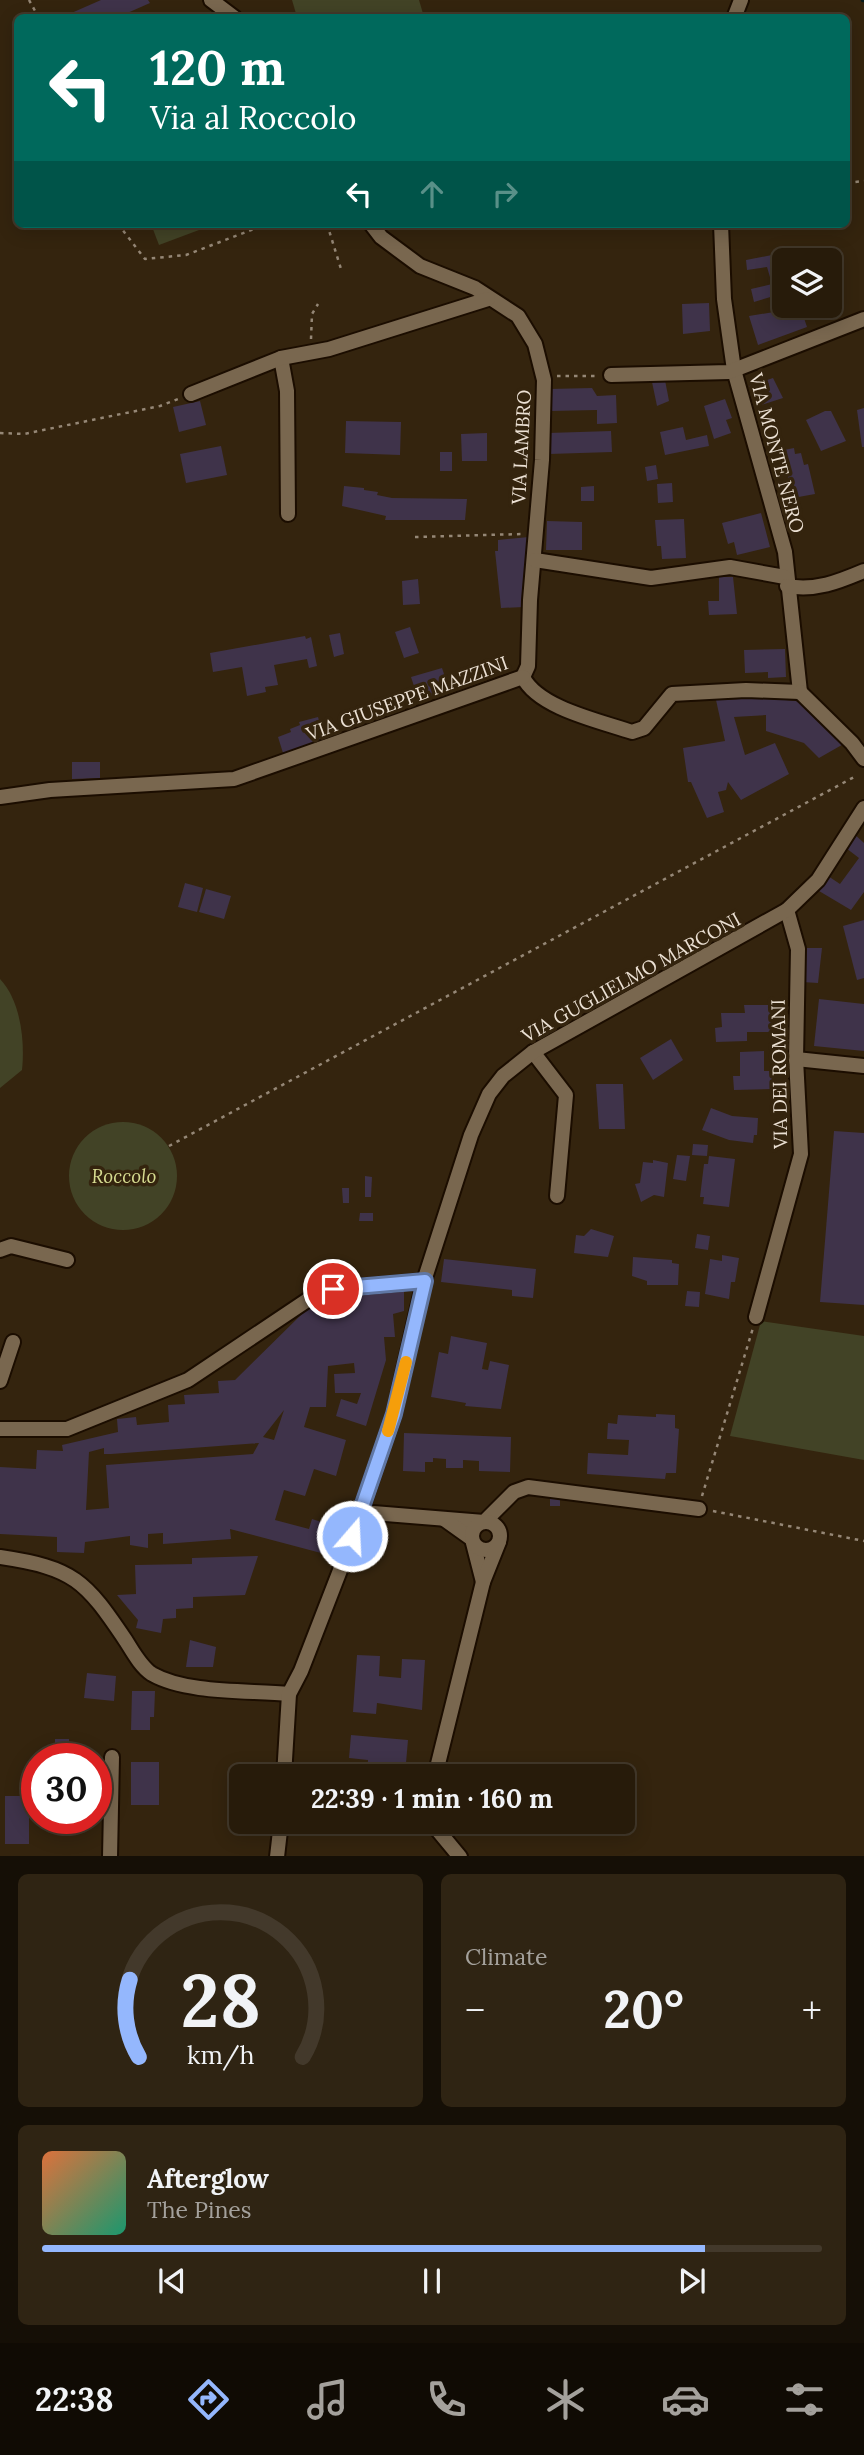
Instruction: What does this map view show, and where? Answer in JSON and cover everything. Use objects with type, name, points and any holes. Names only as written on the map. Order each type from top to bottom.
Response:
[{"type":"street","points":[[211,0],[230,14]]},
{"type":"street","name":"VIA LAMBRO","points":[[374,228],[381,237],[420,266],[475,288],[488,299],[518,316],[534,344],[543,377],[542,460],[530,600],[528,666],[523,677]]},
{"type":"street","name":"VIA MONTE NERO","points":[[721,228],[724,299],[734,370],[785,552],[800,692]]},
{"type":"street","points":[[191,394],[281,358],[329,349],[488,299]]},
{"type":"street","points":[[611,375],[734,370],[864,319]]},
{"type":"street","points":[[281,358],[287,391],[288,514]]},
{"type":"street","points":[[535,560],[651,578],[730,567],[786,581],[806,589],[834,584],[864,571]]},
{"type":"street","name":"VIA GIUSEPPE MAZZINI","points":[[0,797],[50,790],[234,779],[523,677],[536,695],[632,732],[644,728],[673,694],[722,690],[800,692]]},
{"type":"street","points":[[800,692],[852,743],[864,759]]},
{"type":"street","name":"VIA GUGLIELMO MARCONI","points":[[289,1694],[306,1659],[394,1414],[425,1281],[471,1135],[489,1094],[503,1076],[533,1052],[787,910],[818,880],[864,808]]},
{"type":"street","name":"VIA DEI ROMANI","points":[[756,1317],[801,1154],[796,1059],[797,949],[787,910]]},
{"type":"street","points":[[533,1052],[566,1095],[557,1196]]},
{"type":"street","points":[[796,1059],[864,1066]]},
{"type":"street","points":[[0,1250],[11,1246],[67,1260]]},
{"type":"street","points":[[0,1429],[67,1429],[188,1380],[309,1299],[333,1289],[425,1281]]},
{"type":"street","points":[[0,1381],[13,1342]]},
{"type":"street","points":[[483,1582],[472,1539],[474,1530],[514,1492],[528,1487],[699,1509]]},
{"type":"street","points":[[438,1764],[483,1582],[514,1492]]},
{"type":"street","points":[[361,1511],[492,1523],[500,1537]]},
{"type":"street","points":[[442,1517],[472,1539],[476,1547],[485,1551],[494,1549],[500,1537]]},
{"type":"street","points":[[0,1557],[36,1562],[71,1574],[98,1601],[150,1673],[174,1682],[289,1694],[285,1764]]},
{"type":"street","points":[[110,1834],[110,1856]]},
{"type":"street","points":[[277,1856],[280,1834]]},
{"type":"street","points":[[440,1834],[459,1856]]},
{"type":"path","points":[[121,228],[145,259],[186,255],[257,228]]},
{"type":"path","points":[[328,228],[341,269]]},
{"type":"path","points":[[318,304],[312,314],[311,345],[326,340],[329,349]]},
{"type":"path","points":[[543,377],[611,375]]},
{"type":"path","points":[[0,433],[24,434],[160,405],[191,394]]},
{"type":"path","points":[[415,537],[536,534]]},
{"type":"path","points":[[169,1146],[856,776]]},
{"type":"path","points":[[756,1317],[699,1509],[864,1542]]},
{"type":"green space","points":[[292,0],[419,0],[423,14],[296,14]]},
{"type":"green space","points":[[153,228],[204,228],[159,245]]},
{"type":"green space","points":[[0,979],[17,1010],[23,1047],[22,1070],[0,1088]]},
{"type":"green space","name":"Roccolo","points":[[123,1122],[144,1126],[161,1138],[173,1155],[177,1176],[173,1197],[161,1214],[144,1226],[123,1230],[102,1226],[85,1214],[73,1197],[69,1176],[73,1155],[85,1138],[102,1126]]},
{"type":"green space","points":[[761,1321],[864,1336],[864,1460],[730,1436]]},
{"type":"building","points":[[101,0],[148,0],[150,3],[125,14],[69,14]]},
{"type":"building","points":[[772,255],[772,284],[767,267],[747,270],[746,260]]},
{"type":"building","points":[[772,284],[772,297],[754,302],[751,289]]},
{"type":"building","points":[[709,303],[710,331],[683,334],[682,304]]},
{"type":"building","points":[[772,312],[772,318],[804,318],[807,327],[758,345],[749,316]]},
{"type":"building","points":[[773,378],[783,398],[761,405],[758,396],[754,398],[749,386]]},
{"type":"building","points":[[665,380],[669,401],[657,406],[652,382]]},
{"type":"building","points":[[592,388],[597,396],[616,395],[617,423],[597,424],[597,410],[550,411],[549,389]]},
{"type":"building","points":[[725,399],[732,418],[726,420],[731,433],[714,439],[704,406]]},
{"type":"building","points":[[200,401],[206,425],[179,432],[173,407]]},
{"type":"building","points":[[864,408],[864,447],[862,447],[857,410]]},
{"type":"building","points":[[831,411],[846,441],[821,451],[806,420]]},
{"type":"building","points":[[346,421],[401,422],[400,455],[345,453]]},
{"type":"building","points":[[683,427],[686,440],[707,435],[709,446],[665,455],[660,432]]},
{"type":"building","points":[[611,431],[612,452],[549,454],[548,433]]},
{"type":"building","points":[[487,433],[487,461],[462,461],[461,434]]},
{"type":"building","points":[[221,446],[227,475],[186,483],[180,454]]},
{"type":"building","points":[[794,448],[795,454],[801,453],[804,465],[808,464],[815,494],[793,498],[783,458],[786,457],[784,450]]},
{"type":"building","points":[[440,452],[452,452],[452,471],[440,471]]},
{"type":"building","points":[[656,465],[658,479],[647,481],[645,467]]},
{"type":"building","points":[[672,483],[673,502],[658,503],[657,484]]},
{"type":"building","points":[[344,486],[364,488],[378,492],[377,495],[392,498],[467,499],[465,520],[385,520],[386,516],[342,506]]},
{"type":"building","points":[[594,486],[594,501],[581,501],[581,487]]},
{"type":"building","points":[[761,513],[770,547],[737,555],[734,542],[728,544],[722,523]]},
{"type":"building","points":[[684,519],[686,558],[662,559],[661,546],[657,546],[655,520]]},
{"type":"building","points":[[547,521],[582,522],[582,550],[546,550]]},
{"type":"building","points":[[529,537],[524,607],[501,608],[495,551],[498,551],[498,540]]},
{"type":"building","points":[[719,577],[733,577],[737,614],[709,615],[708,601],[719,601]]},
{"type":"building","points":[[418,579],[420,604],[403,605],[402,581]]},
{"type":"building","points":[[410,627],[419,653],[404,658],[395,632]]},
{"type":"building","points":[[340,633],[344,654],[334,657],[329,635]]},
{"type":"building","points":[[305,636],[306,639],[311,637],[317,666],[309,668],[307,659],[274,665],[278,685],[265,687],[266,692],[247,696],[242,667],[213,672],[210,653]]},
{"type":"building","points":[[785,649],[786,677],[768,678],[768,672],[745,673],[744,650]]},
{"type":"building","points":[[442,668],[450,692],[419,701],[411,677]]},
{"type":"building","points":[[765,698],[796,701],[816,713],[847,742],[819,758],[804,743],[766,731],[766,715],[734,717],[745,755],[775,743],[789,774],[741,800],[728,782],[726,790],[718,792],[724,812],[707,818],[691,782],[688,782],[683,748],[725,741],[716,700]]},
{"type":"building","points":[[318,717],[325,740],[283,753],[278,737],[291,732],[290,729],[300,725],[299,722]]},
{"type":"building","points":[[72,762],[100,762],[100,778],[72,779]]},
{"type":"building","points":[[852,832],[864,843],[864,892],[851,910],[814,888],[825,874],[840,884],[859,858],[842,845]]},
{"type":"building","points":[[185,883],[203,888],[197,912],[178,907]]},
{"type":"building","points":[[206,889],[231,896],[224,919],[199,912]]},
{"type":"building","points":[[864,920],[864,978],[857,980],[843,926]]},
{"type":"building","points":[[805,948],[822,948],[818,983],[802,982]]},
{"type":"building","points":[[819,999],[864,1004],[864,1051],[814,1046]]},
{"type":"building","points":[[744,1005],[770,1005],[775,1032],[747,1032],[747,1041],[716,1042],[715,1028],[722,1027],[721,1013],[745,1013]]},
{"type":"building","points":[[671,1039],[683,1060],[653,1080],[640,1058]]},
{"type":"building","points":[[764,1051],[764,1071],[772,1071],[772,1089],[734,1090],[733,1076],[740,1076],[740,1052]]},
{"type":"building","points":[[596,1084],[623,1084],[625,1129],[599,1129]]},
{"type":"building","points":[[711,1108],[732,1116],[758,1118],[757,1135],[754,1135],[753,1143],[729,1140],[702,1130]]},
{"type":"building","points":[[834,1131],[864,1133],[864,1305],[820,1302]]},
{"type":"building","points":[[693,1144],[708,1145],[707,1156],[692,1155]]},
{"type":"building","points":[[677,1155],[690,1156],[686,1181],[673,1179]]},
{"type":"building","points":[[709,1156],[735,1159],[729,1207],[703,1204],[704,1197],[700,1197],[704,1164],[708,1164]]},
{"type":"building","points":[[653,1160],[668,1163],[664,1197],[654,1195],[641,1202],[635,1184],[640,1183],[643,1162],[653,1163]]},
{"type":"building","points":[[365,1176],[372,1177],[371,1197],[365,1197]]},
{"type":"building","points":[[342,1188],[349,1188],[349,1203],[343,1203]]},
{"type":"building","points":[[360,1213],[373,1213],[373,1221],[359,1221]]},
{"type":"building","points":[[591,1229],[614,1236],[608,1257],[574,1253],[576,1235],[584,1236]]},
{"type":"building","points":[[697,1234],[710,1236],[708,1250],[695,1248]]},
{"type":"building","points":[[722,1255],[739,1258],[729,1299],[705,1294],[710,1259],[722,1261]]},
{"type":"building","points":[[633,1257],[672,1260],[672,1263],[679,1264],[678,1285],[647,1285],[647,1281],[632,1276]]},
{"type":"building","points":[[444,1259],[536,1269],[533,1298],[512,1296],[512,1290],[441,1282]]},
{"type":"building","points":[[404,1289],[404,1311],[393,1314],[395,1337],[384,1337],[386,1360],[366,1426],[336,1416],[341,1399],[357,1404],[361,1393],[335,1393],[334,1374],[355,1373],[354,1363],[328,1366],[326,1407],[310,1407],[304,1427],[346,1440],[336,1476],[314,1469],[305,1496],[284,1490],[275,1520],[309,1529],[312,1519],[331,1525],[321,1553],[230,1529],[231,1539],[163,1544],[163,1533],[148,1534],[148,1548],[130,1545],[130,1536],[85,1542],[84,1553],[57,1552],[57,1537],[0,1534],[0,1467],[36,1469],[37,1450],[63,1451],[62,1445],[118,1432],[117,1419],[136,1417],[137,1425],[169,1422],[168,1405],[185,1404],[184,1395],[219,1393],[218,1381],[235,1380],[306,1310],[330,1294]],"holes":[[[284,1410],[274,1440],[263,1437]],[[259,1443],[253,1454],[106,1465],[109,1508],[86,1510],[89,1452],[104,1448],[104,1454],[111,1454]]]},
{"type":"building","points":[[687,1291],[700,1292],[699,1307],[685,1306]]},
{"type":"building","points":[[451,1336],[487,1343],[482,1369],[488,1370],[490,1361],[509,1365],[501,1409],[465,1406],[466,1403],[431,1397],[439,1352],[448,1354]]},
{"type":"building","points":[[656,1414],[675,1415],[675,1428],[679,1429],[676,1473],[666,1473],[665,1479],[587,1474],[588,1453],[628,1455],[629,1440],[607,1439],[608,1423],[617,1424],[618,1415],[656,1417]]},
{"type":"building","points":[[404,1433],[511,1437],[510,1472],[479,1471],[479,1461],[463,1460],[463,1468],[446,1468],[446,1459],[433,1458],[433,1462],[425,1462],[425,1472],[403,1471]]},
{"type":"building","points":[[550,1496],[560,1496],[560,1506],[550,1506]]},
{"type":"building","points":[[258,1556],[245,1595],[193,1597],[193,1608],[176,1609],[176,1618],[163,1619],[161,1633],[136,1628],[138,1620],[117,1595],[136,1594],[135,1565],[192,1564],[192,1558]]},
{"type":"building","points":[[190,1640],[216,1647],[213,1667],[186,1667]]},
{"type":"building","points":[[357,1655],[380,1656],[379,1676],[401,1678],[402,1659],[425,1660],[422,1710],[377,1703],[376,1714],[353,1712]]},
{"type":"building","points":[[87,1673],[116,1676],[114,1701],[84,1698]]},
{"type":"building","points":[[132,1691],[155,1691],[154,1717],[150,1717],[150,1730],[131,1730]]},
{"type":"building","points":[[351,1735],[408,1740],[406,1763],[368,1764],[368,1760],[349,1758]]},
{"type":"building","points":[[55,1739],[69,1739],[69,1743],[55,1743]]},
{"type":"building","points":[[131,1762],[159,1762],[159,1805],[131,1805]]},
{"type":"building","points":[[5,1796],[21,1796],[21,1834],[29,1834],[29,1844],[5,1844]]},
{"type":"slow traffic","points":[[388,1431],[406,1362]]},
{"type":"route","points":[[333,1289],[425,1281],[394,1414],[352,1536]]}]
